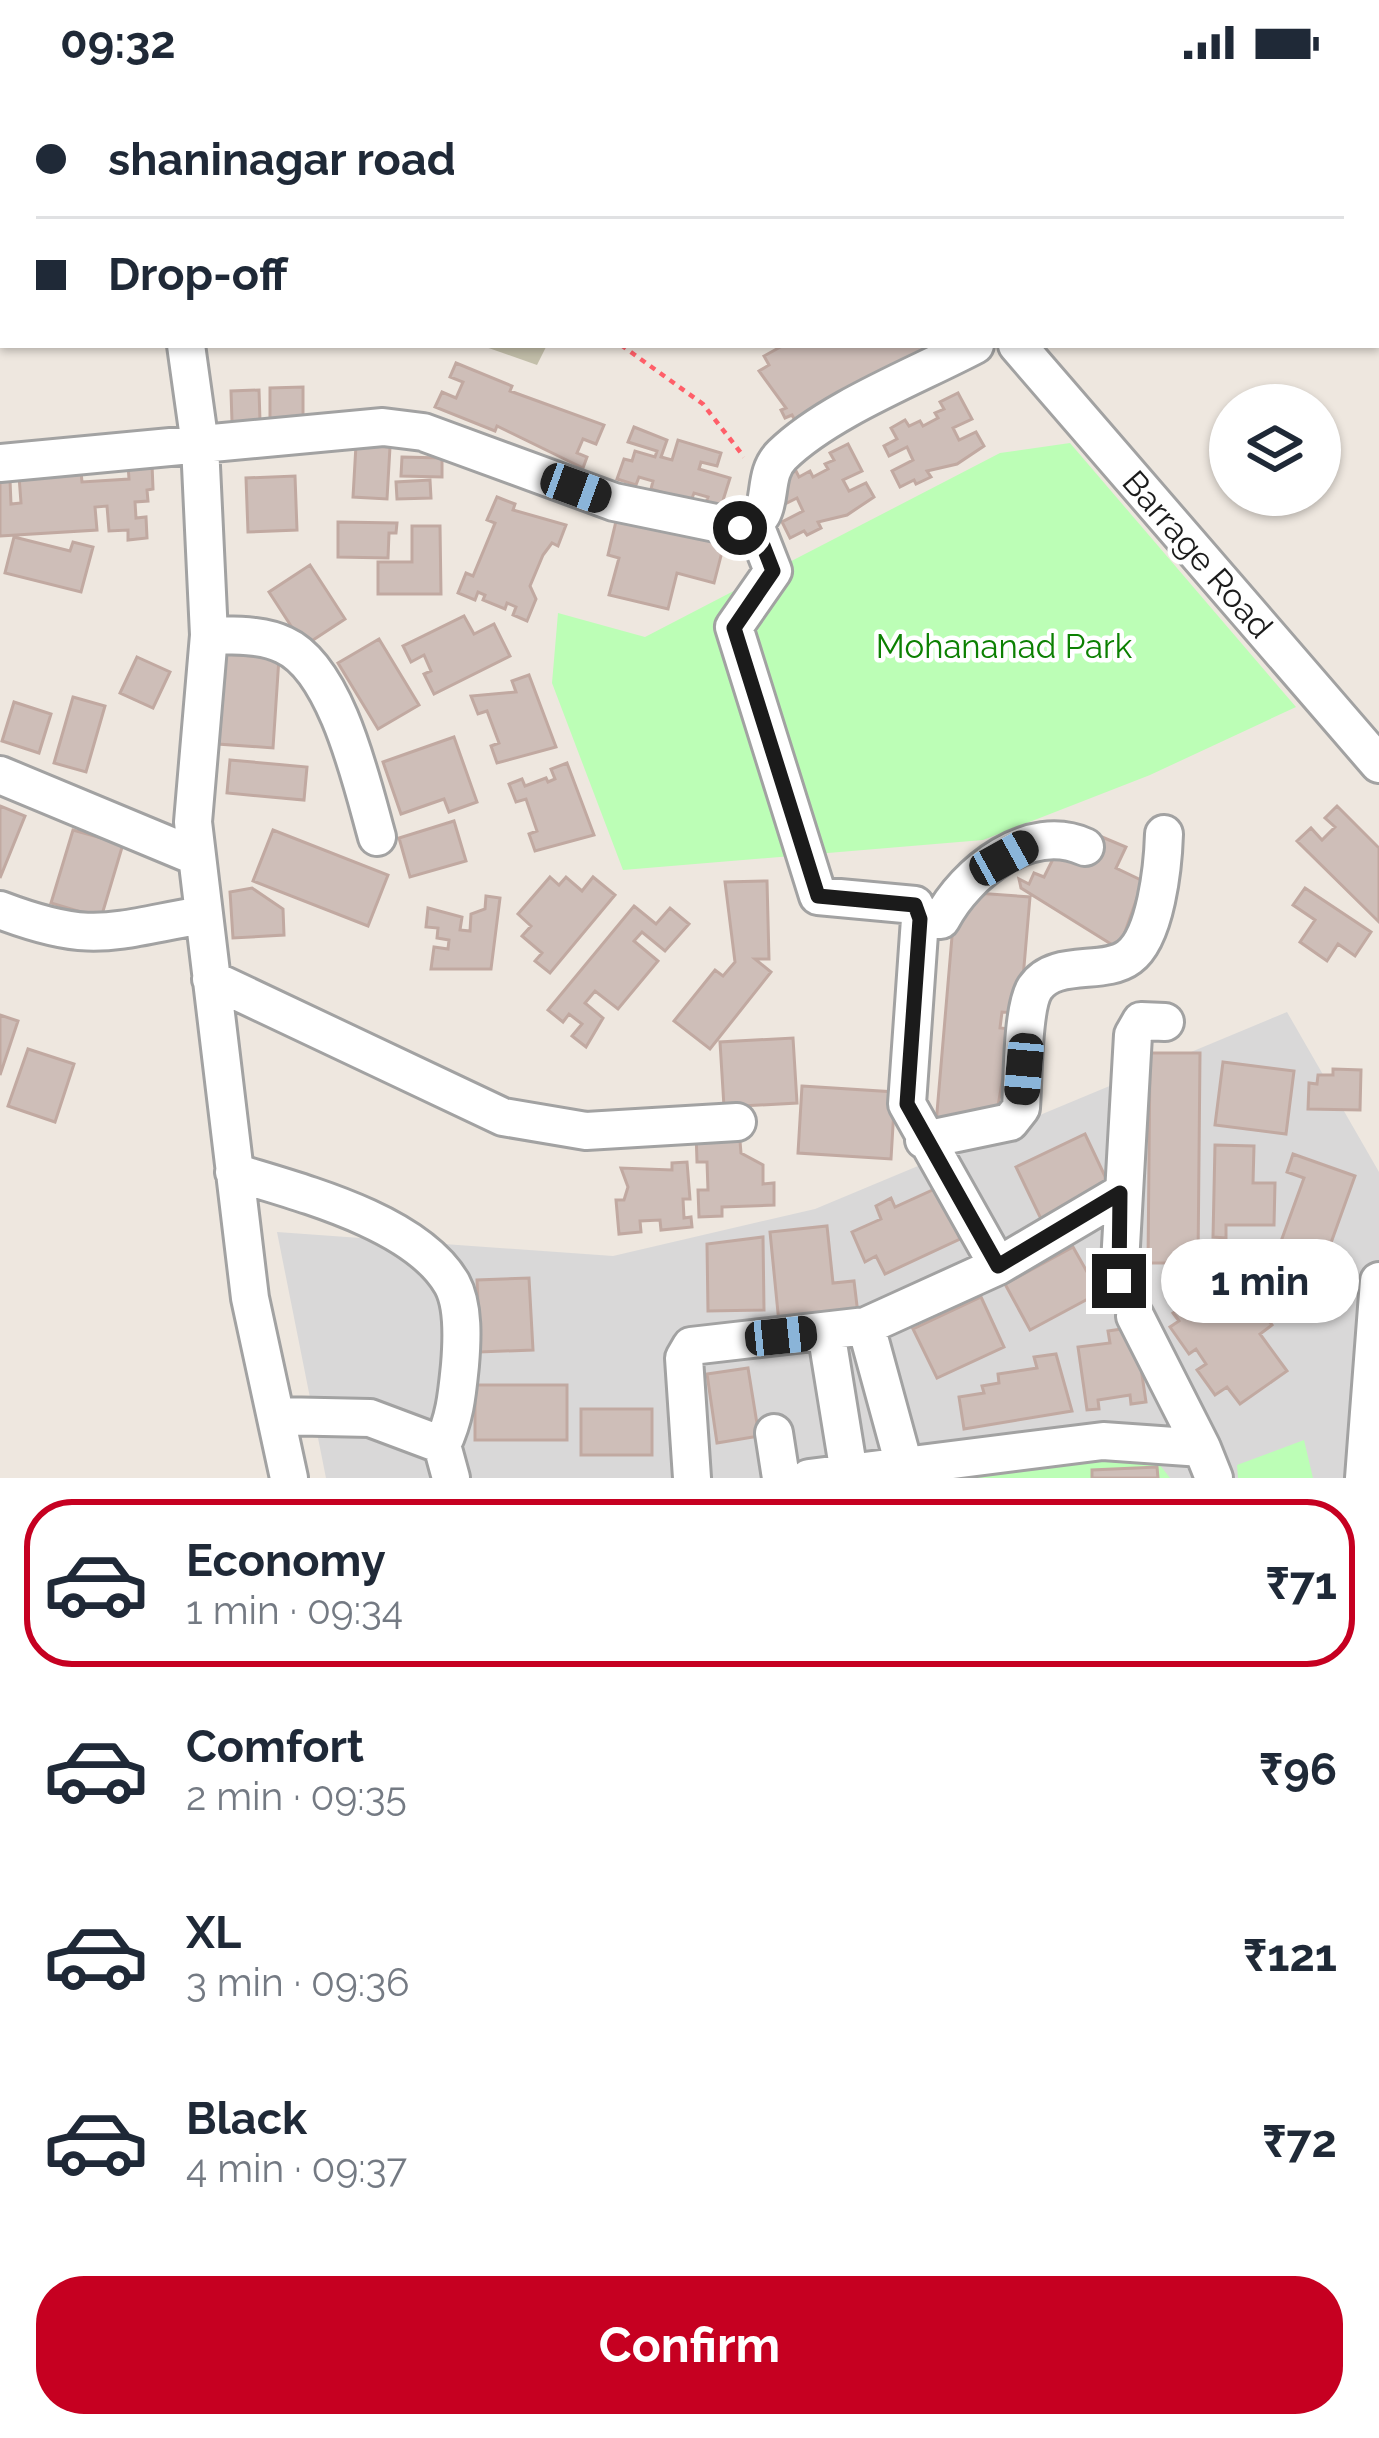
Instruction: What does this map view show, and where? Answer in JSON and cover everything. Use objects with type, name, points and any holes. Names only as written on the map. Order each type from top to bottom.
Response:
[{"type":"street","points":[[186,348],[200,445],[209,635],[193,822],[196,856],[250,1298],[289,1478]]},
{"type":"street","points":[[0,463],[382,427],[423,432],[614,502],[724,529],[755,525],[764,515],[771,471],[779,457],[815,430],[969,348]]},
{"type":"street","name":"Barrage Road","points":[[1021,348],[1379,764]]},
{"type":"street","points":[[755,525],[773,571],[734,628],[818,896],[925,914],[1028,844],[1062,837],[1085,847]]},
{"type":"street","points":[[209,635],[252,636],[298,653],[348,736],[377,837]]},
{"type":"street","points":[[0,775],[196,856]]},
{"type":"street","points":[[924,1140],[1010,1122],[1021,1108],[1031,992],[1045,976],[1127,960],[1142,943],[1163,874],[1164,834]]},
{"type":"street","points":[[0,910],[58,931],[92,935],[202,915]]},
{"type":"street","points":[[925,914],[936,1026]]},
{"type":"street","points":[[925,914],[907,1104],[998,1266]]},
{"type":"street","points":[[211,979],[503,1117],[586,1131],[737,1122]]},
{"type":"street","points":[[1119,1281],[1120,1193],[1133,1035],[1141,1021],[1165,1022]]},
{"type":"street","points":[[234,1172],[328,1202],[385,1228],[424,1255],[453,1286],[462,1340],[446,1461],[370,1418],[278,1416]]},
{"type":"street","points":[[692,1478],[684,1358],[691,1346],[866,1326],[998,1266],[1120,1193]]},
{"type":"street","points":[[1364,1478],[1379,1281]]},
{"type":"street","points":[[1135,1316],[1208,1463]]},
{"type":"street","points":[[866,1326],[904,1465]]},
{"type":"street","points":[[826,1331],[849,1473]]},
{"type":"street","points":[[774,1433],[781,1478]]},
{"type":"street","points":[[809,1478],[904,1465],[1071,1461],[1103,1441],[1208,1463]]},
{"type":"path","points":[[625,348],[703,404],[743,453],[746,471]]},
{"type":"shaded area","points":[[489,348],[546,348],[537,365]]},
{"type":"shaded area","points":[[1287,1012],[1379,1172],[1379,1478],[326,1478],[277,1232],[613,1256],[815,1209]]},
{"type":"green space","name":"Mohananad Park","points":[[1070,443],[1296,707],[1150,775],[983,840],[623,870],[552,683],[558,613],[645,637],[1000,453]]},
{"type":"green space","points":[[1304,1440],[1313,1478],[1238,1478],[1237,1465]]},
{"type":"green space","points":[[1153,1456],[1170,1478],[975,1478],[984,1461]]},
{"type":"building","points":[[779,348],[932,348],[797,424],[792,415],[785,418],[781,410],[786,408],[759,371],[769,365],[764,356]]},
{"type":"building","points":[[456,363],[512,386],[510,391],[604,425],[596,444],[583,439],[577,453],[587,457],[583,468],[497,426],[495,431],[435,407],[442,392],[456,398],[463,382],[450,377]]},
{"type":"building","points":[[303,387],[303,418],[270,419],[270,388]]},
{"type":"building","points":[[259,390],[260,421],[232,422],[231,391]]},
{"type":"building","points":[[958,393],[972,419],[953,428],[959,440],[976,432],[984,446],[957,464],[927,471],[931,477],[900,487],[892,471],[913,460],[907,447],[889,456],[884,446],[897,439],[891,428],[905,420],[909,426],[920,421],[923,426],[938,418],[935,413],[944,409],[940,402]]},
{"type":"building","points":[[634,427],[667,440],[661,457],[672,460],[678,440],[721,453],[717,466],[701,462],[699,469],[730,478],[720,510],[705,505],[708,497],[694,493],[691,501],[651,489],[653,481],[639,477],[636,485],[617,479],[624,459],[632,461],[635,451],[655,457],[657,451],[628,442]]},
{"type":"building","points":[[848,444],[862,471],[843,480],[849,491],[866,483],[874,497],[847,515],[818,522],[821,528],[807,535],[804,531],[790,538],[782,522],[803,511],[797,498],[779,507],[774,497],[787,490],[781,478],[796,471],[799,477],[810,471],[813,477],[828,469],[825,464],[834,460],[830,453]]},
{"type":"building","points":[[356,445],[390,447],[387,499],[353,497]]},
{"type":"building","points":[[402,457],[442,458],[442,477],[401,476]]},
{"type":"building","points":[[152,464],[153,489],[147,490],[148,501],[135,502],[136,518],[146,517],[147,538],[128,540],[128,530],[109,531],[107,506],[95,507],[97,530],[0,536],[0,480],[10,480],[11,504],[21,503],[19,476],[81,472],[82,482],[129,479],[128,465]]},
{"type":"building","points":[[295,476],[297,530],[248,532],[246,478]]},
{"type":"building","points":[[430,480],[431,498],[397,499],[396,482]]},
{"type":"building","points":[[497,497],[515,504],[513,510],[566,525],[558,546],[552,543],[543,555],[530,586],[536,599],[527,621],[513,615],[516,607],[507,603],[505,609],[483,600],[485,595],[478,592],[475,600],[458,593],[466,573],[473,576],[495,523],[487,520]]},
{"type":"building","points":[[617,517],[724,544],[714,583],[677,573],[668,609],[609,595],[619,558],[608,555]]},
{"type":"building","points":[[338,522],[397,523],[396,533],[389,533],[388,558],[338,557]]},
{"type":"building","points":[[412,526],[440,526],[441,594],[378,594],[378,562],[412,562]]},
{"type":"building","points":[[14,537],[70,551],[73,542],[93,547],[81,592],[5,573]]},
{"type":"building","points":[[310,565],[345,619],[304,646],[269,592]]},
{"type":"building","points":[[464,616],[474,634],[494,624],[510,656],[434,694],[424,674],[431,671],[424,655],[411,662],[403,646]]},
{"type":"building","points":[[379,639],[419,705],[378,729],[338,663]]},
{"type":"building","points":[[224,654],[279,658],[273,748],[218,744]]},
{"type":"building","points":[[137,657],[170,672],[153,708],[120,693]]},
{"type":"building","points":[[529,675],[556,747],[497,763],[491,746],[499,743],[487,711],[478,714],[471,696],[516,692],[512,681]]},
{"type":"building","points":[[73,697],[105,706],[86,772],[54,763]]},
{"type":"building","points":[[14,702],[51,714],[39,753],[2,741]]},
{"type":"building","points":[[454,737],[477,802],[449,812],[444,799],[401,814],[383,762]]},
{"type":"building","points":[[230,760],[307,767],[304,800],[227,793]]},
{"type":"building","points":[[567,763],[594,835],[535,851],[529,834],[537,831],[526,799],[516,802],[509,784],[522,779],[525,786],[546,778],[548,782],[555,779],[551,769]]},
{"type":"building","points":[[0,806],[25,816],[0,878]]},
{"type":"building","points":[[1337,806],[1379,848],[1379,922],[1297,841],[1311,828],[1322,840],[1335,827],[1325,818]]},
{"type":"building","points":[[454,821],[466,861],[410,877],[399,838]]},
{"type":"building","points":[[73,830],[123,844],[101,918],[51,903]]},
{"type":"building","points":[[273,830],[388,875],[368,926],[253,881]]},
{"type":"building","points":[[1102,837],[1126,847],[1116,868],[1143,881],[1119,949],[1021,888],[1019,879],[1029,884],[1034,873],[1044,877],[1059,847],[1090,862]]},
{"type":"building","points":[[550,877],[559,885],[566,877],[582,891],[593,877],[615,895],[550,973],[535,961],[542,953],[522,936],[531,926],[518,914]]},
{"type":"building","points":[[767,881],[769,959],[755,959],[771,972],[710,1049],[674,1021],[715,970],[723,976],[735,962],[725,882]]},
{"type":"building","points":[[252,888],[283,909],[284,935],[233,938],[230,892]]},
{"type":"building","points":[[1305,888],[1371,932],[1355,956],[1338,944],[1327,961],[1300,942],[1315,920],[1293,905]]},
{"type":"building","points":[[962,892],[1030,897],[1020,1013],[1002,1012],[1000,1028],[1011,1029],[997,1112],[936,1124],[953,925],[959,926]]},
{"type":"building","points":[[486,896],[500,898],[491,969],[431,969],[434,947],[448,949],[449,940],[437,938],[438,928],[426,927],[428,908],[462,917],[460,930],[470,931],[471,914],[485,909]]},
{"type":"building","points":[[634,906],[656,924],[670,908],[689,924],[665,951],[642,932],[634,941],[658,961],[618,1009],[595,991],[585,1003],[603,1018],[586,1047],[572,1036],[582,1024],[569,1014],[563,1022],[548,1010]]},
{"type":"building","points":[[0,1015],[18,1021],[0,1075]]},
{"type":"building","points":[[793,1038],[797,1103],[724,1107],[720,1042]]},
{"type":"building","points":[[28,1049],[74,1064],[55,1122],[8,1106]]},
{"type":"building","points":[[1150,1053],[1200,1053],[1198,1263],[1148,1263]]},
{"type":"building","points":[[1223,1062],[1294,1071],[1286,1134],[1215,1125]]},
{"type":"building","points":[[1333,1069],[1361,1070],[1360,1110],[1308,1109],[1309,1083],[1317,1084],[1318,1075],[1333,1075]]},
{"type":"building","points":[[802,1086],[895,1092],[891,1159],[798,1153]]},
{"type":"building","points":[[739,1129],[741,1153],[763,1165],[763,1184],[774,1183],[774,1205],[722,1207],[722,1216],[699,1217],[698,1190],[708,1190],[707,1162],[697,1162],[696,1131]]},
{"type":"building","points":[[1085,1134],[1112,1191],[1043,1223],[1016,1167]]},
{"type":"building","points":[[1215,1145],[1254,1146],[1253,1183],[1275,1183],[1274,1225],[1226,1225],[1226,1238],[1213,1237]]},
{"type":"building","points":[[1293,1154],[1355,1176],[1304,1318],[1259,1302],[1304,1178],[1287,1172]]},
{"type":"building","points":[[687,1162],[690,1199],[683,1199],[684,1218],[691,1217],[692,1227],[661,1230],[660,1220],[640,1221],[641,1232],[619,1234],[616,1200],[624,1200],[628,1187],[621,1168],[672,1170],[672,1163]]},
{"type":"building","points":[[937,1188],[960,1239],[885,1274],[876,1256],[865,1262],[852,1232],[881,1219],[876,1206],[891,1198],[895,1207]]},
{"type":"building","points":[[827,1226],[833,1283],[854,1281],[858,1314],[779,1323],[770,1232]]},
{"type":"building","points":[[763,1237],[764,1310],[708,1311],[707,1244]]},
{"type":"building","points":[[1073,1247],[1099,1293],[1030,1330],[1005,1284]]},
{"type":"building","points":[[529,1278],[533,1350],[480,1352],[477,1280]]},
{"type":"building","points":[[1248,1293],[1272,1325],[1260,1334],[1287,1371],[1240,1404],[1227,1387],[1215,1395],[1197,1370],[1206,1364],[1196,1349],[1189,1354],[1170,1327],[1179,1321],[1173,1313],[1190,1301],[1201,1316],[1227,1296],[1232,1304]]},
{"type":"building","points":[[981,1297],[1004,1347],[937,1378],[913,1329]]},
{"type":"building","points":[[1135,1327],[1146,1402],[1131,1404],[1130,1395],[1098,1400],[1099,1409],[1087,1410],[1078,1347],[1110,1343],[1108,1331]]},
{"type":"building","points":[[1056,1354],[1072,1411],[964,1429],[959,1397],[984,1393],[982,1386],[999,1383],[998,1374],[1037,1368],[1034,1357]]},
{"type":"building","points":[[748,1368],[759,1436],[717,1443],[707,1374]]},
{"type":"building","points":[[475,1385],[567,1385],[567,1440],[475,1440]]},
{"type":"building","points":[[581,1409],[652,1409],[652,1455],[581,1455]]},
{"type":"building","points":[[1157,1467],[1158,1478],[1092,1478],[1092,1470]]},
{"type":"route","points":[[740,528],[755,525],[773,571],[734,628],[818,896],[915,905],[920,919],[907,1104],[924,1140],[998,1266],[1120,1193],[1119,1281]]}]
